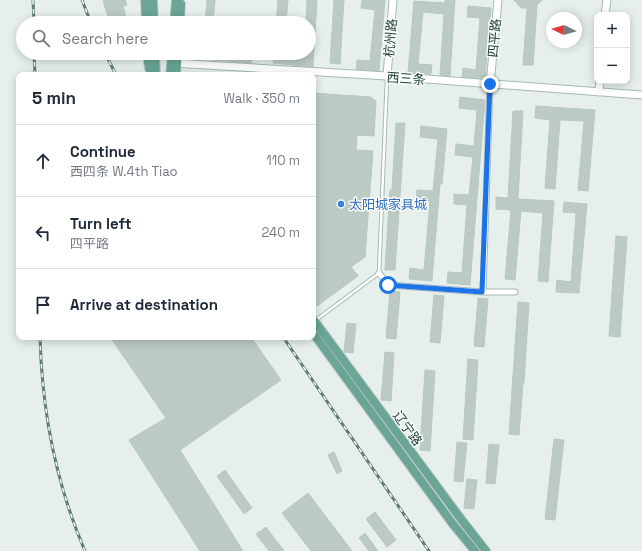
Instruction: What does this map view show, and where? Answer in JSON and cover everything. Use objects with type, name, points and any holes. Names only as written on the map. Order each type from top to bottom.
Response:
[{"type":"main road","points":[[145,0],[146,16]]},
{"type":"main road","points":[[154,0],[154,16]]},
{"type":"main road","points":[[175,16],[176,0]]},
{"type":"main road","points":[[180,16],[181,0]]},
{"type":"main road","points":[[148,60],[151,72]]},
{"type":"main road","points":[[156,60],[156,72]]},
{"type":"main road","points":[[173,60],[176,72]]},
{"type":"main road","points":[[171,72],[175,60]]},
{"type":"main road","name":"辽宁路","points":[[316,323],[486,551]]},
{"type":"main road","name":"辽宁路","points":[[316,337],[452,524],[475,551]]},
{"type":"street","name":"杭州路","points":[[387,76],[393,0]]},
{"type":"street","name":"四平路","points":[[482,292],[490,84],[498,0]]},
{"type":"street","points":[[605,12],[607,0]]},
{"type":"street","name":"西三条","points":[[174,63],[387,76],[642,95]]},
{"type":"street","points":[[599,92],[600,84]]},
{"type":"street","points":[[379,274],[388,285],[482,292],[515,292]]},
{"type":"lane","points":[[316,319],[379,274],[387,76]]},
{"type":"building","points":[[125,0],[127,5],[123,6],[126,16],[108,16],[103,1]]},
{"type":"building","points":[[207,0],[215,0],[214,16],[206,16]]},
{"type":"building","points":[[278,0],[288,0],[287,16],[277,16]]},
{"type":"building","points":[[307,0],[317,0],[316,17],[306,16]]},
{"type":"building","points":[[334,0],[344,0],[340,64],[330,63]]},
{"type":"building","points":[[362,0],[385,0],[379,71],[356,69],[357,60],[370,61],[375,10],[361,8]]},
{"type":"building","points":[[445,0],[455,0],[450,76],[440,75],[444,14],[423,12],[418,64],[432,65],[431,74],[408,73],[414,1],[445,3]]},
{"type":"building","points":[[514,0],[542,0],[537,5],[533,65],[523,65],[527,8],[521,8]]},
{"type":"building","points":[[468,6],[491,8],[485,78],[462,77],[463,68],[476,70],[480,18],[467,17]]},
{"type":"building","points":[[214,60],[251,60],[251,63]]},
{"type":"building","points":[[273,60],[313,60],[313,67],[273,63]]},
{"type":"building","name":"太阳城家具城","points":[[316,93],[371,97],[376,101],[374,136],[357,135],[356,150],[373,151],[365,257],[351,267],[358,276],[317,306]]},
{"type":"building","points":[[460,97],[485,100],[470,285],[447,283],[448,272],[462,273],[467,205],[454,204],[454,194],[469,195],[473,157],[455,155],[456,144],[474,146],[477,110],[459,108]]},
{"type":"building","points":[[536,106],[595,110],[588,191],[578,190],[584,121],[560,120],[555,189],[545,188],[550,120],[535,118]]},
{"type":"building","points":[[513,111],[523,111],[518,199],[554,201],[548,282],[538,281],[543,213],[521,211],[515,280],[505,279],[511,210],[496,209],[496,197],[508,198]]},
{"type":"building","points":[[396,123],[405,123],[395,270],[385,270],[390,190],[392,190]]},
{"type":"building","points":[[421,126],[447,129],[442,184],[440,184],[432,281],[409,279],[410,268],[424,270],[430,201],[416,200],[417,190],[433,191],[438,139],[420,137]]},
{"type":"building","points":[[564,202],[587,204],[579,293],[556,292],[557,280],[571,282],[576,213],[563,212]]},
{"type":"building","points":[[616,236],[627,237],[620,337],[609,336]]},
{"type":"building","points":[[390,291],[400,292],[396,339],[386,338]]},
{"type":"building","points":[[434,295],[444,296],[440,343],[430,342]]},
{"type":"building","points":[[478,298],[488,299],[484,347],[474,346]]},
{"type":"building","points":[[518,302],[529,303],[519,435],[509,434]]},
{"type":"building","points":[[347,323],[356,324],[353,353],[344,352]]},
{"type":"building","points":[[112,340],[253,340],[281,380],[180,450],[243,551],[200,551],[129,440],[166,418]]},
{"type":"building","points":[[385,352],[394,353],[391,401],[381,400]]},
{"type":"building","points":[[468,359],[478,360],[473,440],[463,439]]},
{"type":"building","points":[[425,370],[435,371],[430,451],[420,450]]},
{"type":"building","points":[[554,439],[564,440],[555,520],[545,519]]},
{"type":"building","points":[[457,442],[467,443],[463,482],[454,481]]},
{"type":"building","points":[[489,444],[499,445],[495,484],[486,483]]},
{"type":"building","points":[[334,452],[342,471],[337,474],[328,455]]},
{"type":"building","points":[[225,470],[252,508],[244,514],[217,476]]},
{"type":"building","points":[[467,479],[477,480],[474,509],[464,508]]},
{"type":"building","points":[[308,493],[352,551],[311,551],[282,513]]},
{"type":"building","points":[[375,512],[396,540],[387,547],[366,519]]},
{"type":"building","points":[[266,527],[284,551],[269,551],[256,534]]},
{"type":"building","points":[[365,533],[378,551],[369,551],[359,538]]},
{"type":"railway","points":[[33,0],[34,16]]},
{"type":"railway","points":[[82,0],[88,16]]},
{"type":"railway","points":[[34,60],[35,72]]},
{"type":"railway","points":[[108,60],[114,72]]},
{"type":"railway","points":[[40,340],[47,419],[52,446],[66,500],[85,551]]},
{"type":"railway","points":[[285,340],[429,551]]},
{"type":"place","name":"太阳城家具城","points":[[341,204]]},
{"type":"route","points":[[388,285],[482,292],[490,84]]}]
